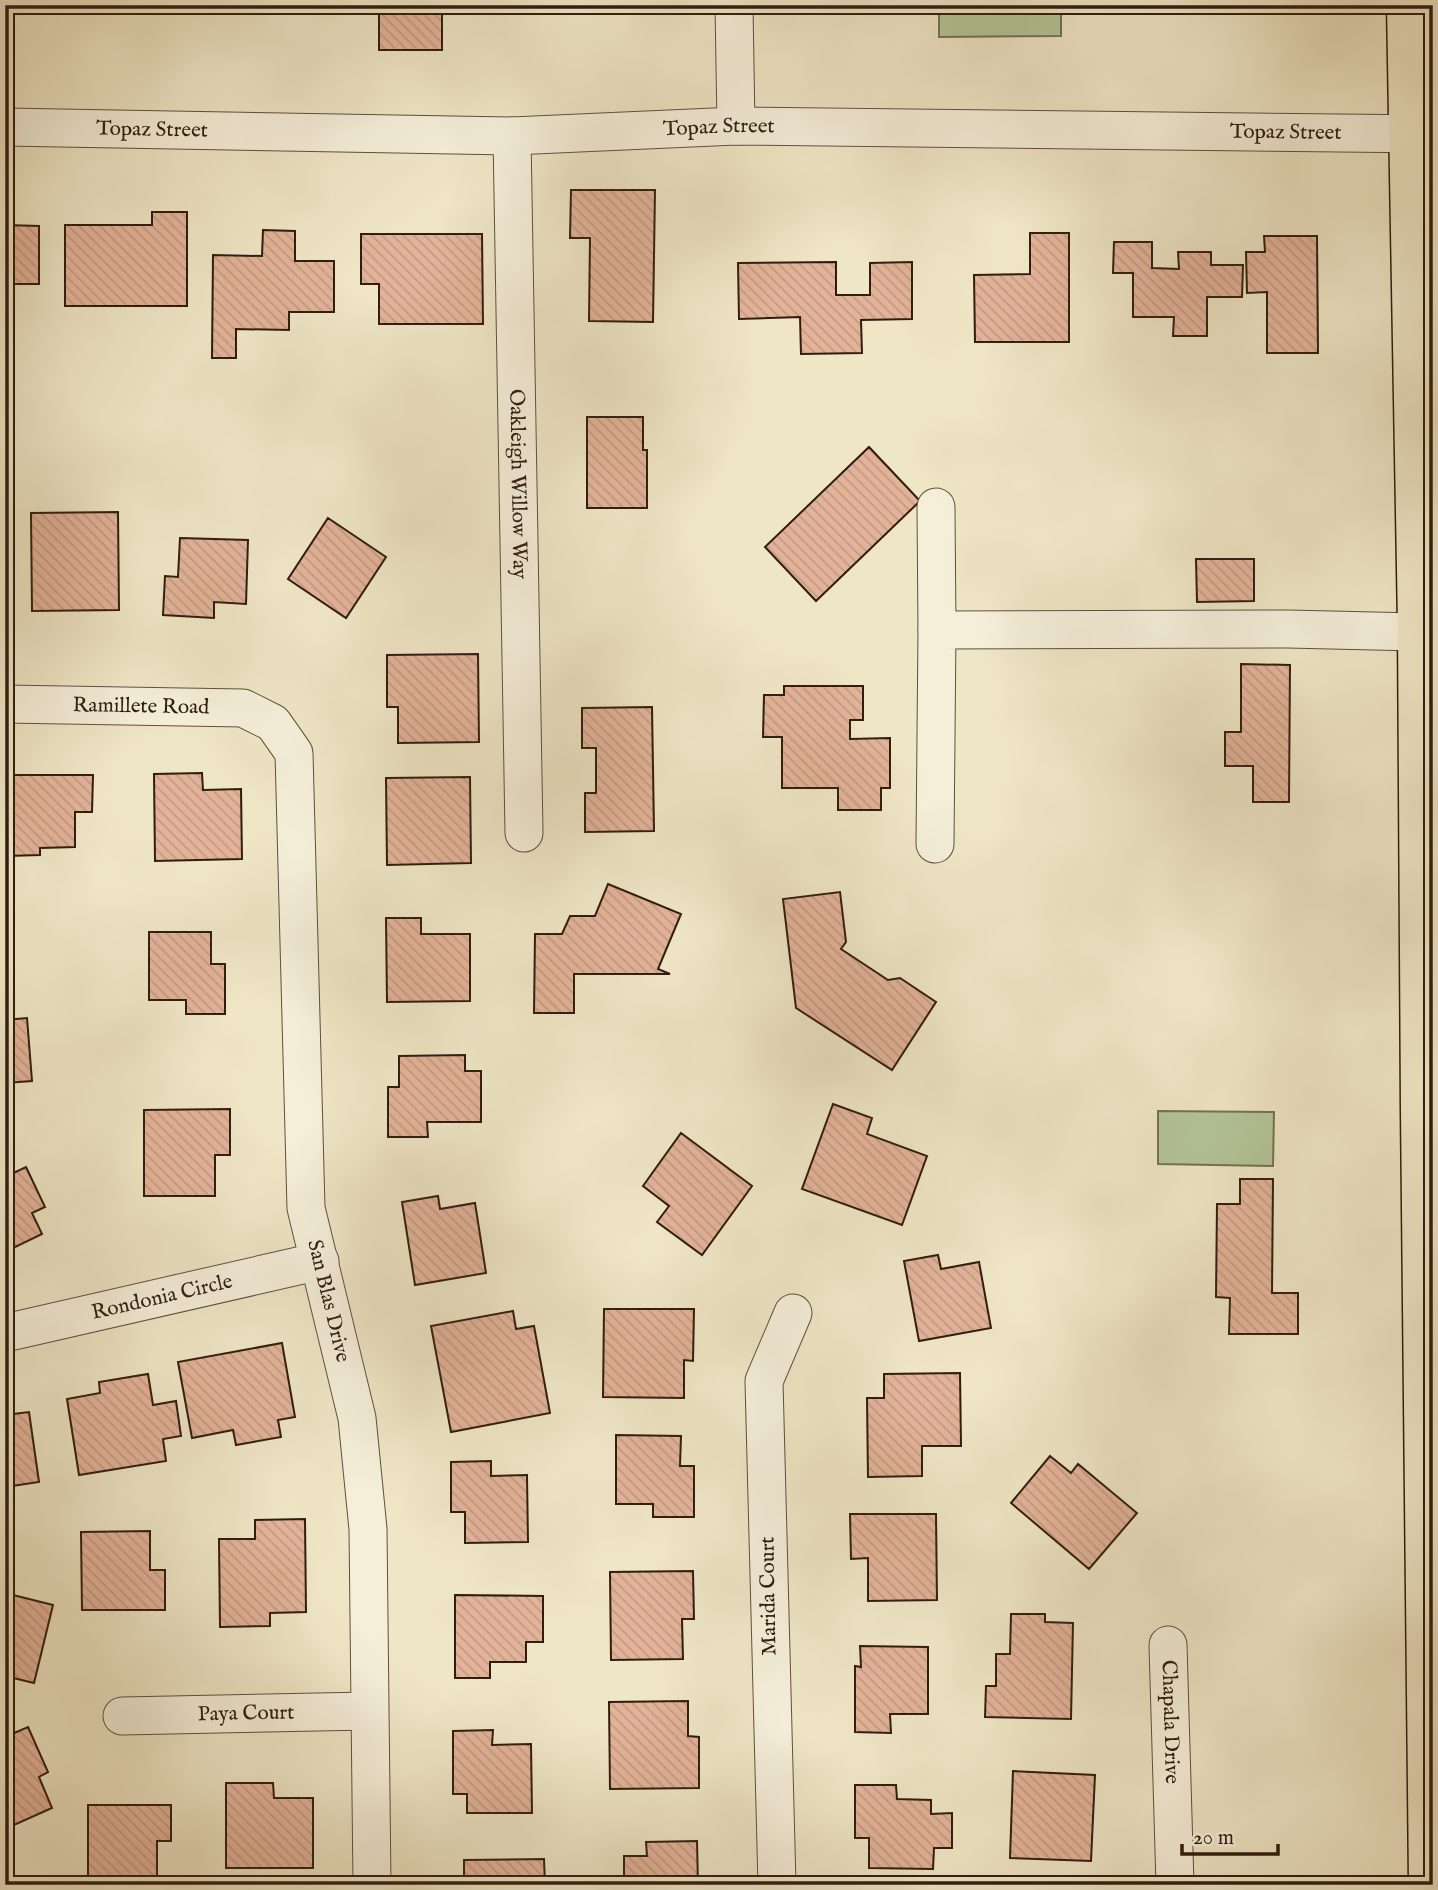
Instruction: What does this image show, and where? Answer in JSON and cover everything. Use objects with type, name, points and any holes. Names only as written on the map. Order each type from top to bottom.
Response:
[{"type":"main road","points":[[1406,5],[1420,134],[1417,632],[1426,1111],[1428,1885]]},
{"type":"street","points":[[734,5],[736,125]]},
{"type":"street","name":"Topaz Street","points":[[5,127],[512,136],[736,125],[1420,134]]},
{"type":"street","name":"Oakleigh Willow Way","points":[[512,136],[524,833]]},
{"type":"street","points":[[935,845],[936,508]]},
{"type":"street","points":[[937,630],[1287,629],[1417,632]]},
{"type":"street","name":"Ramillete Road","points":[[5,704],[243,708],[272,723]]},
{"type":"street","name":"San Blas Drive","points":[[272,723],[294,753],[306,1208],[357,1418],[368,1529],[372,1885]]},
{"type":"street","name":"Rondonia Circle","points":[[5,1333],[320,1261]]},
{"type":"street","name":"Marida Court","points":[[777,1885],[764,1381],[793,1313]]},
{"type":"street","name":"Chapala Drive","points":[[1168,1645],[1175,1885]]},
{"type":"street","name":"Paya Court","points":[[122,1716],[369,1711]]},
{"type":"green space","points":[[939,5],[1061,5],[1061,36],[939,37]]},
{"type":"green space","points":[[1158,1111],[1274,1112],[1273,1166],[1158,1164]]},
{"type":"building","points":[[379,5],[442,5],[442,50],[379,50]]},
{"type":"building","points":[[571,190],[655,190],[653,322],[589,321],[590,238],[570,238]]},
{"type":"building","points":[[152,212],[187,212],[187,306],[65,306],[65,225],[152,225]]},
{"type":"building","points":[[5,225],[39,226],[39,284],[5,284]]},
{"type":"building","points":[[263,230],[295,231],[295,261],[334,261],[334,312],[289,312],[289,330],[236,329],[236,358],[212,358],[213,255],[262,256]]},
{"type":"building","points":[[1030,233],[1069,233],[1069,342],[975,342],[974,275],[1030,274]]},
{"type":"building","points":[[361,234],[482,234],[483,324],[379,324],[379,284],[361,284]]},
{"type":"building","points":[[1264,236],[1317,236],[1318,353],[1267,353],[1267,292],[1247,293],[1246,252],[1265,252]]},
{"type":"building","points":[[1114,242],[1152,242],[1152,268],[1179,269],[1178,252],[1211,252],[1211,265],[1243,265],[1242,297],[1207,297],[1207,336],[1173,336],[1174,317],[1133,317],[1133,273],[1113,273]]},
{"type":"building","points":[[836,262],[836,295],[870,295],[870,263],[912,262],[912,319],[861,320],[862,353],[801,354],[800,317],[739,319],[738,263]]},
{"type":"building","points":[[587,417],[643,417],[643,450],[647,450],[647,508],[587,508]]},
{"type":"building","points":[[869,447],[920,501],[816,601],[765,547]]},
{"type":"building","points":[[118,512],[119,610],[32,611],[31,513]]},
{"type":"building","points":[[328,518],[386,557],[346,618],[288,579]]},
{"type":"building","points":[[180,538],[248,540],[246,604],[214,602],[214,618],[163,615],[165,576],[178,577]]},
{"type":"building","points":[[1196,559],[1254,559],[1254,601],[1197,602]]},
{"type":"building","points":[[478,654],[479,742],[398,743],[398,707],[387,707],[387,655]]},
{"type":"building","points":[[1241,664],[1290,665],[1289,802],[1253,802],[1253,766],[1225,766],[1225,732],[1241,732]]},
{"type":"building","points":[[784,686],[863,686],[863,720],[850,720],[850,739],[890,738],[890,788],[881,788],[881,810],[838,810],[838,788],[782,788],[782,737],[763,737],[764,695],[784,695]]},
{"type":"building","points":[[652,707],[654,831],[585,832],[585,793],[596,793],[596,748],[582,748],[582,708]]},
{"type":"building","points":[[202,773],[203,790],[241,789],[242,859],[155,861],[154,774]]},
{"type":"building","points":[[7,775],[93,775],[92,812],[75,812],[75,847],[40,848],[40,855],[7,856]]},
{"type":"building","points":[[470,777],[471,863],[387,865],[386,778]]},
{"type":"building","points":[[608,884],[681,914],[658,969],[670,974],[574,974],[574,1013],[534,1013],[535,934],[562,934],[570,916],[595,916]]},
{"type":"building","points":[[840,892],[846,942],[841,949],[888,980],[900,978],[936,1002],[892,1070],[796,1008],[783,899]]},
{"type":"building","points":[[386,918],[421,918],[421,934],[470,934],[470,1001],[387,1002]]},
{"type":"building","points":[[149,932],[211,932],[211,964],[225,964],[225,1014],[186,1014],[186,1000],[149,1000]]},
{"type":"building","points":[[27,1018],[32,1081],[5,1083],[5,1020]]},
{"type":"building","points":[[465,1055],[465,1071],[481,1071],[481,1122],[427,1122],[428,1137],[388,1137],[388,1087],[399,1087],[399,1056]]},
{"type":"building","points":[[833,1104],[872,1118],[867,1134],[927,1156],[902,1225],[802,1189]]},
{"type":"building","points":[[230,1109],[230,1155],[215,1155],[215,1196],[144,1196],[144,1110]]},
{"type":"building","points":[[681,1133],[752,1186],[702,1255],[657,1222],[669,1206],[643,1186]]},
{"type":"building","points":[[26,1167],[45,1207],[32,1213],[42,1234],[5,1252],[5,1177]]},
{"type":"building","points":[[1240,1179],[1273,1179],[1272,1293],[1298,1293],[1298,1334],[1229,1334],[1230,1298],[1216,1297],[1217,1204],[1240,1204]]},
{"type":"building","points":[[438,1196],[440,1209],[475,1203],[486,1273],[415,1285],[402,1202]]},
{"type":"building","points":[[938,1255],[941,1269],[979,1262],[991,1328],[919,1341],[904,1261]]},
{"type":"building","points":[[604,1309],[694,1309],[693,1361],[684,1360],[684,1398],[603,1397]]},
{"type":"building","points":[[513,1311],[516,1329],[534,1326],[550,1413],[451,1432],[431,1326]]},
{"type":"building","points":[[282,1343],[295,1417],[278,1420],[281,1437],[236,1445],[233,1430],[192,1438],[178,1362]]},
{"type":"building","points":[[960,1373],[961,1446],[922,1446],[922,1476],[868,1477],[867,1398],[884,1398],[884,1374]]},
{"type":"building","points":[[148,1374],[153,1405],[176,1401],[181,1436],[163,1439],[166,1461],[79,1475],[67,1399],[100,1393],[99,1382]]},
{"type":"building","points":[[29,1412],[39,1482],[5,1487],[5,1415]]},
{"type":"building","points":[[616,1435],[681,1436],[680,1466],[694,1466],[694,1517],[653,1517],[653,1504],[616,1504]]},
{"type":"building","points":[[1050,1456],[1071,1473],[1078,1464],[1137,1513],[1089,1569],[1011,1503]]},
{"type":"building","points":[[491,1461],[491,1476],[527,1475],[528,1542],[465,1543],[465,1512],[451,1512],[451,1462]]},
{"type":"building","points":[[850,1514],[936,1514],[937,1600],[868,1601],[868,1558],[851,1559]]},
{"type":"building","points":[[305,1519],[306,1612],[270,1613],[270,1626],[220,1627],[219,1539],[255,1539],[255,1520]]},
{"type":"building","points":[[150,1531],[150,1570],[165,1570],[165,1610],[82,1610],[81,1532]]},
{"type":"building","points":[[693,1571],[694,1619],[682,1619],[683,1659],[611,1660],[610,1572]]},
{"type":"building","points":[[5,1593],[53,1605],[34,1683],[5,1676]]},
{"type":"building","points":[[455,1595],[543,1596],[543,1642],[526,1642],[526,1662],[490,1662],[490,1678],[455,1678]]},
{"type":"building","points":[[1011,1614],[1045,1614],[1045,1622],[1073,1623],[1071,1719],[985,1717],[986,1686],[996,1686],[996,1654],[1010,1654]]},
{"type":"building","points":[[860,1646],[928,1647],[928,1714],[890,1714],[891,1733],[855,1732],[855,1666],[861,1667]]},
{"type":"building","points":[[688,1701],[688,1736],[699,1737],[699,1788],[610,1789],[609,1702]]},
{"type":"building","points":[[28,1727],[48,1772],[39,1777],[52,1808],[5,1829],[5,1737]]},
{"type":"building","points":[[493,1730],[492,1745],[531,1744],[532,1813],[467,1813],[467,1794],[453,1794],[453,1731]]},
{"type":"building","points":[[1013,1771],[1095,1775],[1091,1861],[1010,1858]]},
{"type":"building","points":[[226,1783],[273,1783],[274,1798],[313,1798],[313,1868],[226,1868]]},
{"type":"building","points":[[855,1785],[896,1785],[897,1799],[931,1800],[931,1814],[952,1813],[952,1848],[934,1848],[933,1869],[869,1868],[869,1838],[855,1838]]},
{"type":"building","points":[[88,1805],[171,1805],[171,1841],[157,1841],[157,1876],[88,1877]]},
{"type":"building","points":[[697,1841],[698,1885],[624,1885],[624,1856],[647,1856],[646,1842]]},
{"type":"building","points":[[544,1859],[545,1885],[464,1885],[464,1860]]}]
